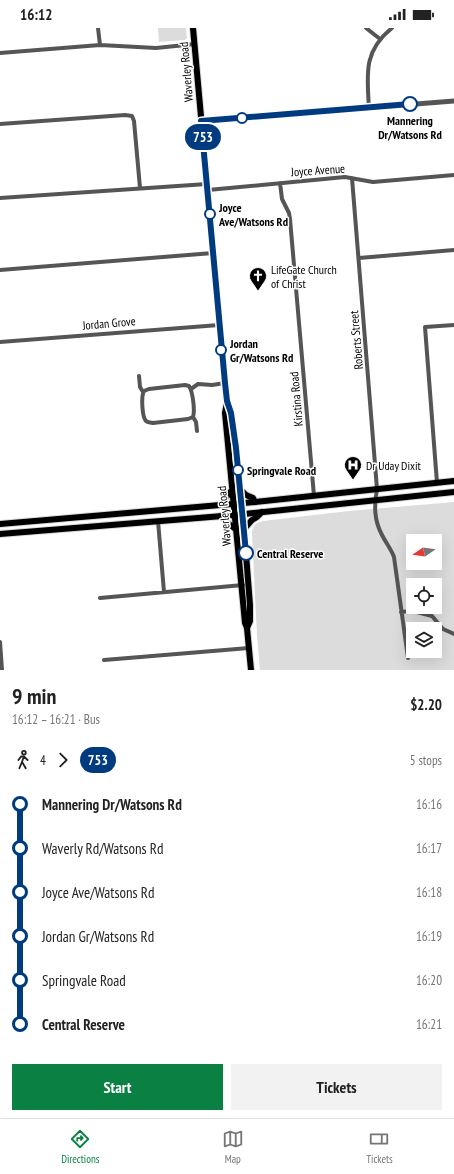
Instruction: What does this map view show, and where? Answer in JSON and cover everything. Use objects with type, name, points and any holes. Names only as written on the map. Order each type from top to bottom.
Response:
[{"type":"main road","name":"Waverley Road","points":[[193,28],[219,325],[227,401],[231,413],[243,514],[249,585],[250,621],[247,628]]},
{"type":"main road","name":"Waverley Road","points":[[227,401],[225,413],[241,585],[251,670]]},
{"type":"main road","points":[[0,524],[234,504],[454,481]]},
{"type":"main road","points":[[240,489],[253,498],[255,502]]},
{"type":"main road","points":[[221,505],[232,490]]},
{"type":"main road","points":[[0,534],[235,515],[454,492]]},
{"type":"main road","points":[[244,529],[262,512]]},
{"type":"main road","points":[[116,514],[120,524]]},
{"type":"main road","points":[[221,516],[236,529]]},
{"type":"street","points":[[98,28],[100,45]]},
{"type":"street","points":[[366,28],[380,38]]},
{"type":"street","points":[[369,108],[367,69],[370,55],[380,38],[392,28]]},
{"type":"street","points":[[0,53],[100,45],[156,48],[195,44]]},
{"type":"street","points":[[201,121],[454,101]]},
{"type":"street","points":[[0,124],[125,115],[132,116],[134,121],[140,188]]},
{"type":"street","name":"Joyce Avenue","points":[[0,198],[140,188],[207,187],[280,183],[345,177],[373,182],[454,175]]},
{"type":"street","name":"Roberts Street","points":[[352,178],[378,489],[374,509],[377,524],[382,536],[390,546],[394,557],[406,645]]},
{"type":"street","name":"Kirstina Road","points":[[280,183],[282,199],[289,213],[290,219],[314,496]]},
{"type":"street","points":[[359,258],[454,250]]},
{"type":"street","points":[[0,270],[213,252]]},
{"type":"street","name":"Jordan Grove","points":[[0,342],[219,325]]},
{"type":"street","points":[[437,483],[425,327],[454,325]]},
{"type":"street","points":[[139,376],[140,387],[143,392],[142,397],[145,420],[148,422],[153,422],[188,419],[192,417]]},
{"type":"street","points":[[191,389],[198,384],[212,385],[225,383]]},
{"type":"street","points":[[143,392],[148,389],[185,385],[188,386],[191,389],[194,413],[192,417]]},
{"type":"street","points":[[192,417],[196,422],[197,431]]},
{"type":"street","points":[[158,521],[164,592]]},
{"type":"street","points":[[100,598],[249,585]]},
{"type":"street","points":[[401,612],[413,611],[432,616],[444,629],[454,634]]},
{"type":"street","points":[[0,642],[2,670]]},
{"type":"street","points":[[104,660],[249,648]]},
{"type":"shaded area","points":[[158,28],[186,28],[187,38],[185,40],[159,42]]},
{"type":"shaded area","name":"Central Reserve","points":[[454,502],[454,670],[260,670],[252,534],[253,527],[263,521],[349,511]]},
{"type":"bus line","name":"753","points":[[246,553],[236,448],[225,383],[201,121],[410,104]]},
{"type":"place","name":"Mannering Dr/Watsons Rd","points":[[410,104]]},
{"type":"place","name":"Joyce Ave/Watsons Rd","points":[[210,214]]},
{"type":"place","name":"LifeGate Church of Christ","points":[[258,291]]},
{"type":"place","name":"Jordan Gr/Watsons Rd","points":[[221,350]]},
{"type":"place","name":"Springvale Road","points":[[238,470]]},
{"type":"place","name":"Dr Uday Dixit","points":[[353,480]]},
{"type":"place","name":"Central Reserve","points":[[246,553]]}]
